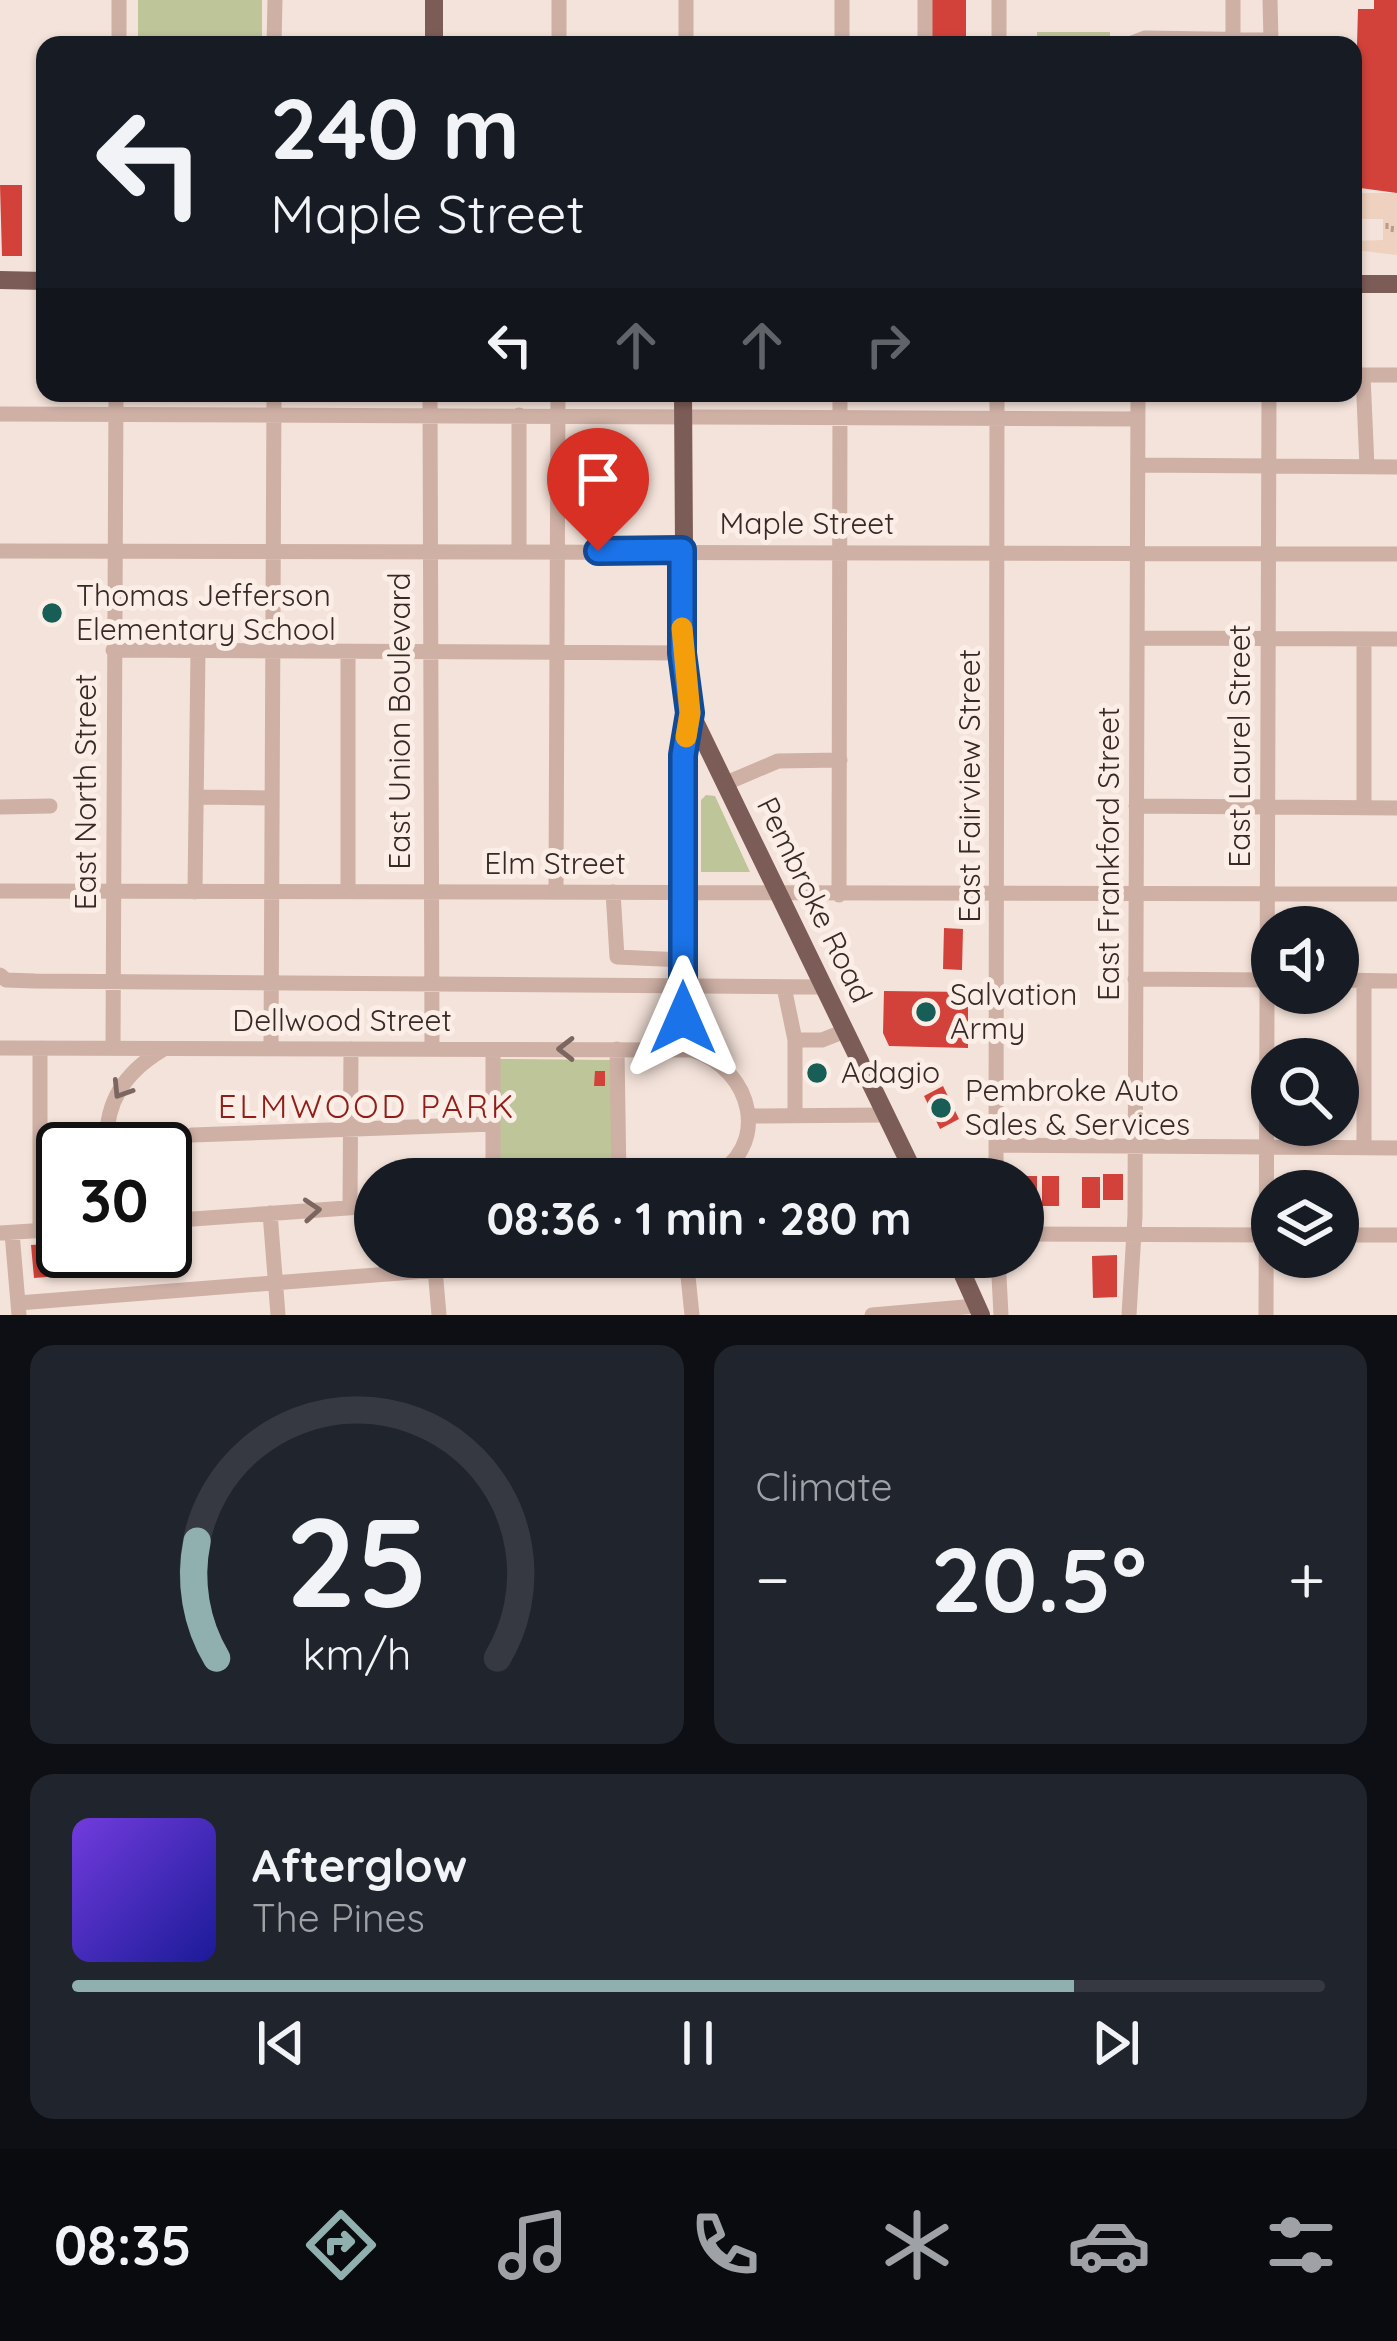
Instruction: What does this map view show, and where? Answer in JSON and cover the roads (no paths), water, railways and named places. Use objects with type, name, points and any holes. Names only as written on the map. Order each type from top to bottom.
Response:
[{"type":"main road","points":[[434,0],[434,36]]},
{"type":"main road","points":[[0,280],[36,281]]},
{"type":"main road","points":[[1362,284],[1397,284]]},
{"type":"main road","name":"Pembroke Road","points":[[683,402],[682,653],[690,713],[906,1158]]},
{"type":"main road","points":[[964,1278],[978,1310]]},
{"type":"street","points":[[119,0],[119,36]]},
{"type":"street","points":[[274,36],[275,0]]},
{"type":"street","points":[[559,0],[559,36]]},
{"type":"street","points":[[686,0],[686,36]]},
{"type":"street","points":[[842,0],[842,36]]},
{"type":"street","points":[[925,0],[925,36]]},
{"type":"street","points":[[999,0],[999,36]]},
{"type":"street","points":[[1233,0],[1233,36]]},
{"type":"street","points":[[1270,0],[1271,36]]},
{"type":"street","points":[[1362,375],[1397,375]]},
{"type":"street","name":"East North Street","points":[[113,1048],[116,402]]},
{"type":"street","points":[[271,1047],[274,402]]},
{"type":"street","name":"East Union Boulevard","points":[[430,402],[431,1048]]},
{"type":"street","points":[[556,892],[558,402]]},
{"type":"street","points":[[839,895],[840,402]]},
{"type":"street","name":"East Fairview Street","points":[[996,1158],[997,402]]},
{"type":"street","name":"East Frankford Street","points":[[1129,1315],[1135,1146],[1138,402]]},
{"type":"street","name":"East Laurel Street","points":[[1266,906],[1269,402]]},
{"type":"street","points":[[1361,402],[1367,467]]},
{"type":"street","points":[[0,414],[1138,419]]},
{"type":"street","points":[[519,416],[519,551]]},
{"type":"street","points":[[1138,465],[1397,467]]},
{"type":"street","name":"Maple Street","points":[[0,551],[1397,554]]},
{"type":"street","points":[[1137,638],[1397,639]]},
{"type":"street","points":[[1364,639],[1364,807]]},
{"type":"street","points":[[113,650],[682,653]]},
{"type":"street","points":[[195,892],[198,650]]},
{"type":"street","points":[[348,654],[348,890]]},
{"type":"street","points":[[690,713],[683,755],[683,1050],[726,1067],[742,1085],[749,1116],[737,1158]]},
{"type":"street","points":[[724,784],[778,761],[839,760]]},
{"type":"street","points":[[198,797],[271,798]]},
{"type":"street","points":[[0,806],[50,806]]},
{"type":"street","points":[[1136,806],[1397,808]]},
{"type":"street","name":"Elm Street","points":[[0,891],[1397,894]]},
{"type":"street","points":[[613,892],[617,957],[683,960]]},
{"type":"street","points":[[3,978],[824,986]]},
{"type":"street","points":[[1135,979],[1251,980]]},
{"type":"street","points":[[1359,981],[1397,981]]},
{"type":"street","points":[[1364,981],[1364,1146]]},
{"type":"street","points":[[784,987],[795,1040],[795,1116]]},
{"type":"street","points":[[795,1040],[822,1040],[845,1031]]},
{"type":"street","name":"Dellwood Street","points":[[0,1048],[683,1050]]},
{"type":"street","points":[[40,1048],[40,1122]]},
{"type":"street","points":[[111,1122],[115,1095],[136,1068],[165,1048]]},
{"type":"street","points":[[350,1208],[351,1048]]},
{"type":"street","points":[[493,1049],[493,1158]]},
{"type":"street","points":[[617,1049],[619,1158]]},
{"type":"street","points":[[749,1116],[885,1115]]},
{"type":"street","points":[[192,1135],[493,1124]]},
{"type":"street","points":[[996,1145],[1251,1146]]},
{"type":"street","name":"East Laurel Street","points":[[1265,1146],[1266,1170]]},
{"type":"street","points":[[1359,1146],[1397,1148]]},
{"type":"street","points":[[192,1219],[354,1208]]},
{"type":"street","points":[[270,1214],[278,1315]]},
{"type":"street","points":[[36,1231],[6,1233],[19,1309],[354,1275]]},
{"type":"street","points":[[1044,1234],[1251,1235]]},
{"type":"street","points":[[1359,1235],[1397,1234]]},
{"type":"street","points":[[436,1278],[439,1315]]},
{"type":"street","points":[[688,1278],[692,1315]]},
{"type":"street","points":[[999,1278],[1000,1315]]},
{"type":"street","name":"East Laurel Street","points":[[1266,1315],[1267,1278]]},
{"type":"street","points":[[872,1315],[978,1310]]},
{"type":"place","name":"Thomas Jefferson Elementary School","points":[[52,613]]},
{"type":"place","name":"Salvation Army","points":[[926,1012]]},
{"type":"place","name":"Adagio","points":[[817,1073]]},
{"type":"place","name":"Pembroke Auto Sales & Services","points":[[941,1108]]},
{"type":"district","name":"ELMWOOD PARK","points":[[367,1106]]}]
